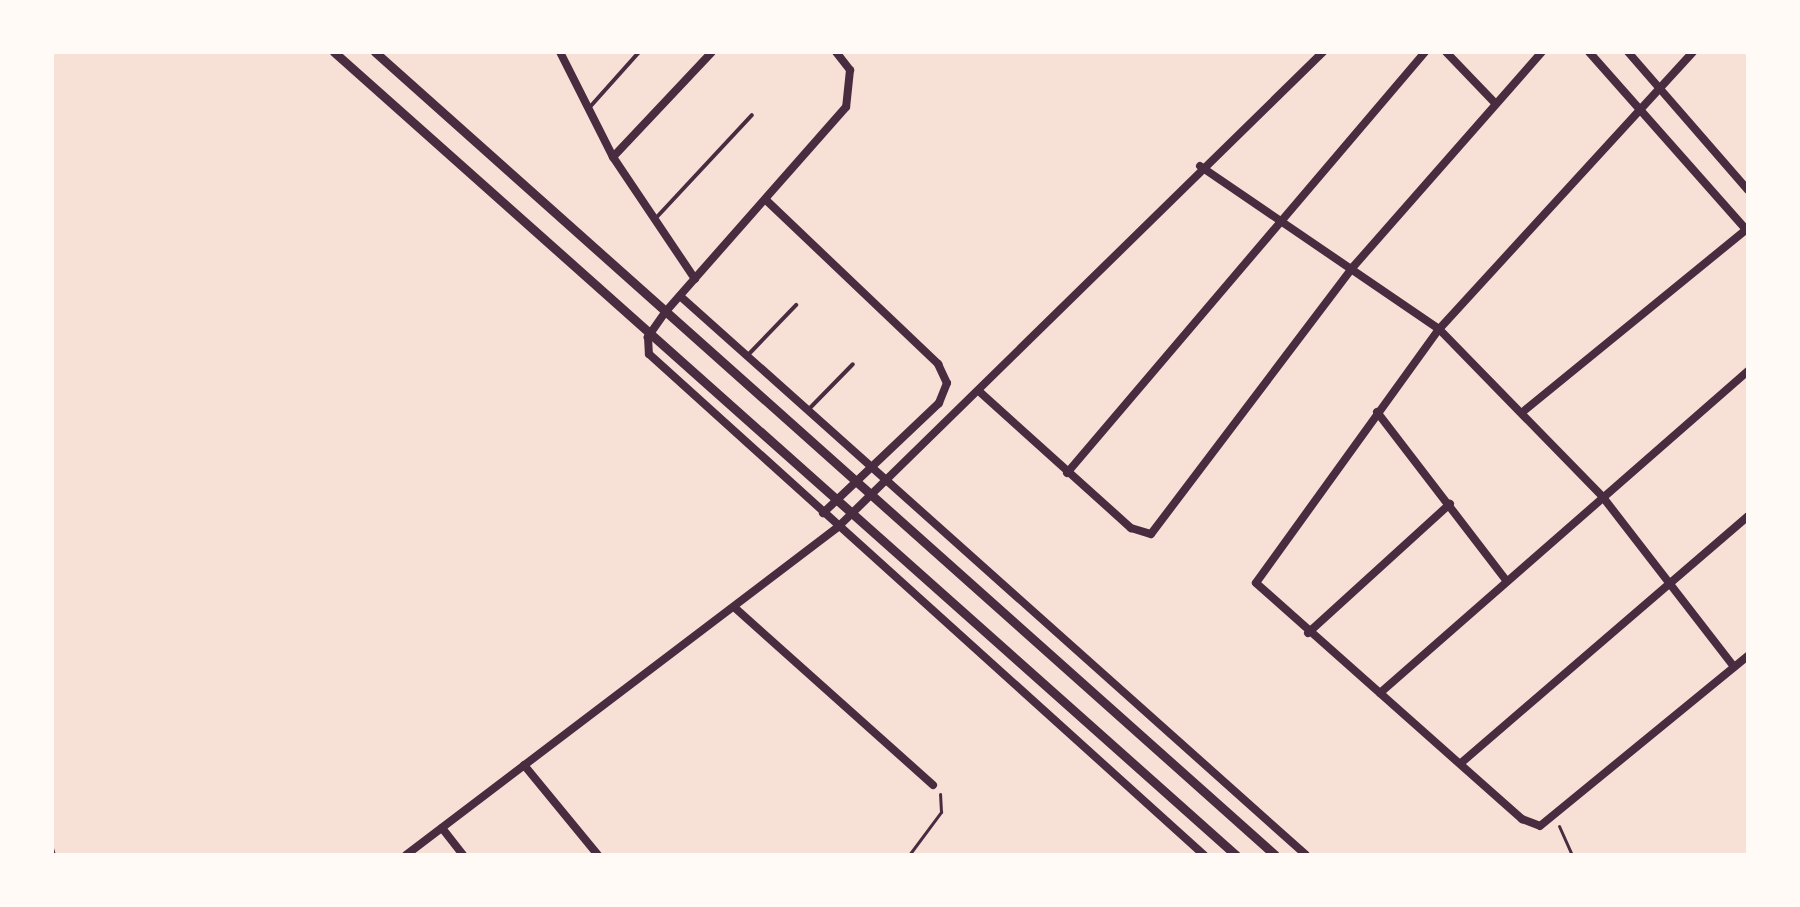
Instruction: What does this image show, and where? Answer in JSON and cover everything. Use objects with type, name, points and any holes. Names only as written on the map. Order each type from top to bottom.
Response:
[{"type":"street","points":[[334,52],[1236,855]]},
{"type":"street","points":[[375,52],[1275,855]]},
{"type":"street","points":[[560,52],[613,157],[695,279]]},
{"type":"street","points":[[613,157],[712,52]]},
{"type":"street","points":[[836,52],[850,70],[846,107],[650,332],[655,362],[1204,855]]},
{"type":"street","points":[[406,855],[838,527],[981,393],[1200,166],[1323,52]]},
{"type":"street","points":[[1067,473],[1425,52]]},
{"type":"street","points":[[1446,52],[1495,103]]},
{"type":"street","points":[[981,393],[1131,528],[1156,530],[1353,267],[1542,52]]},
{"type":"street","points":[[1525,410],[1747,231],[1589,52]]},
{"type":"street","points":[[1628,52],[1748,190]]},
{"type":"street","points":[[1693,52],[1657,84],[1638,110],[1439,329],[1257,577],[1260,591],[1530,824],[1555,818],[1748,656]]},
{"type":"street","points":[[1200,166],[1285,219],[1439,329],[1525,410],[1602,496],[1734,667]]},
{"type":"street","points":[[766,200],[944,374],[939,403],[823,513]]},
{"type":"street","points":[[680,296],[1306,855]]},
{"type":"street","points":[[1380,693],[1505,579],[1748,371]]},
{"type":"street","points":[[1377,412],[1505,579]]},
{"type":"street","points":[[1308,633],[1450,504]]},
{"type":"street","points":[[1461,763],[1748,516]]},
{"type":"street","points":[[734,607],[933,785]]},
{"type":"street","points":[[524,765],[598,855]]},
{"type":"street","points":[[442,828],[463,855]]},
{"type":"lane","points":[[588,110],[639,52]]},
{"type":"lane","points":[[653,220],[752,115]]},
{"type":"lane","points":[[747,356],[796,305]]},
{"type":"lane","points":[[808,410],[853,364]]},
{"type":"path","points":[[909,855],[941,812],[933,785]]},
{"type":"path","points":[[1555,818],[1572,855]]},
{"type":"path","points":[[52,848],[54,855]]}]
